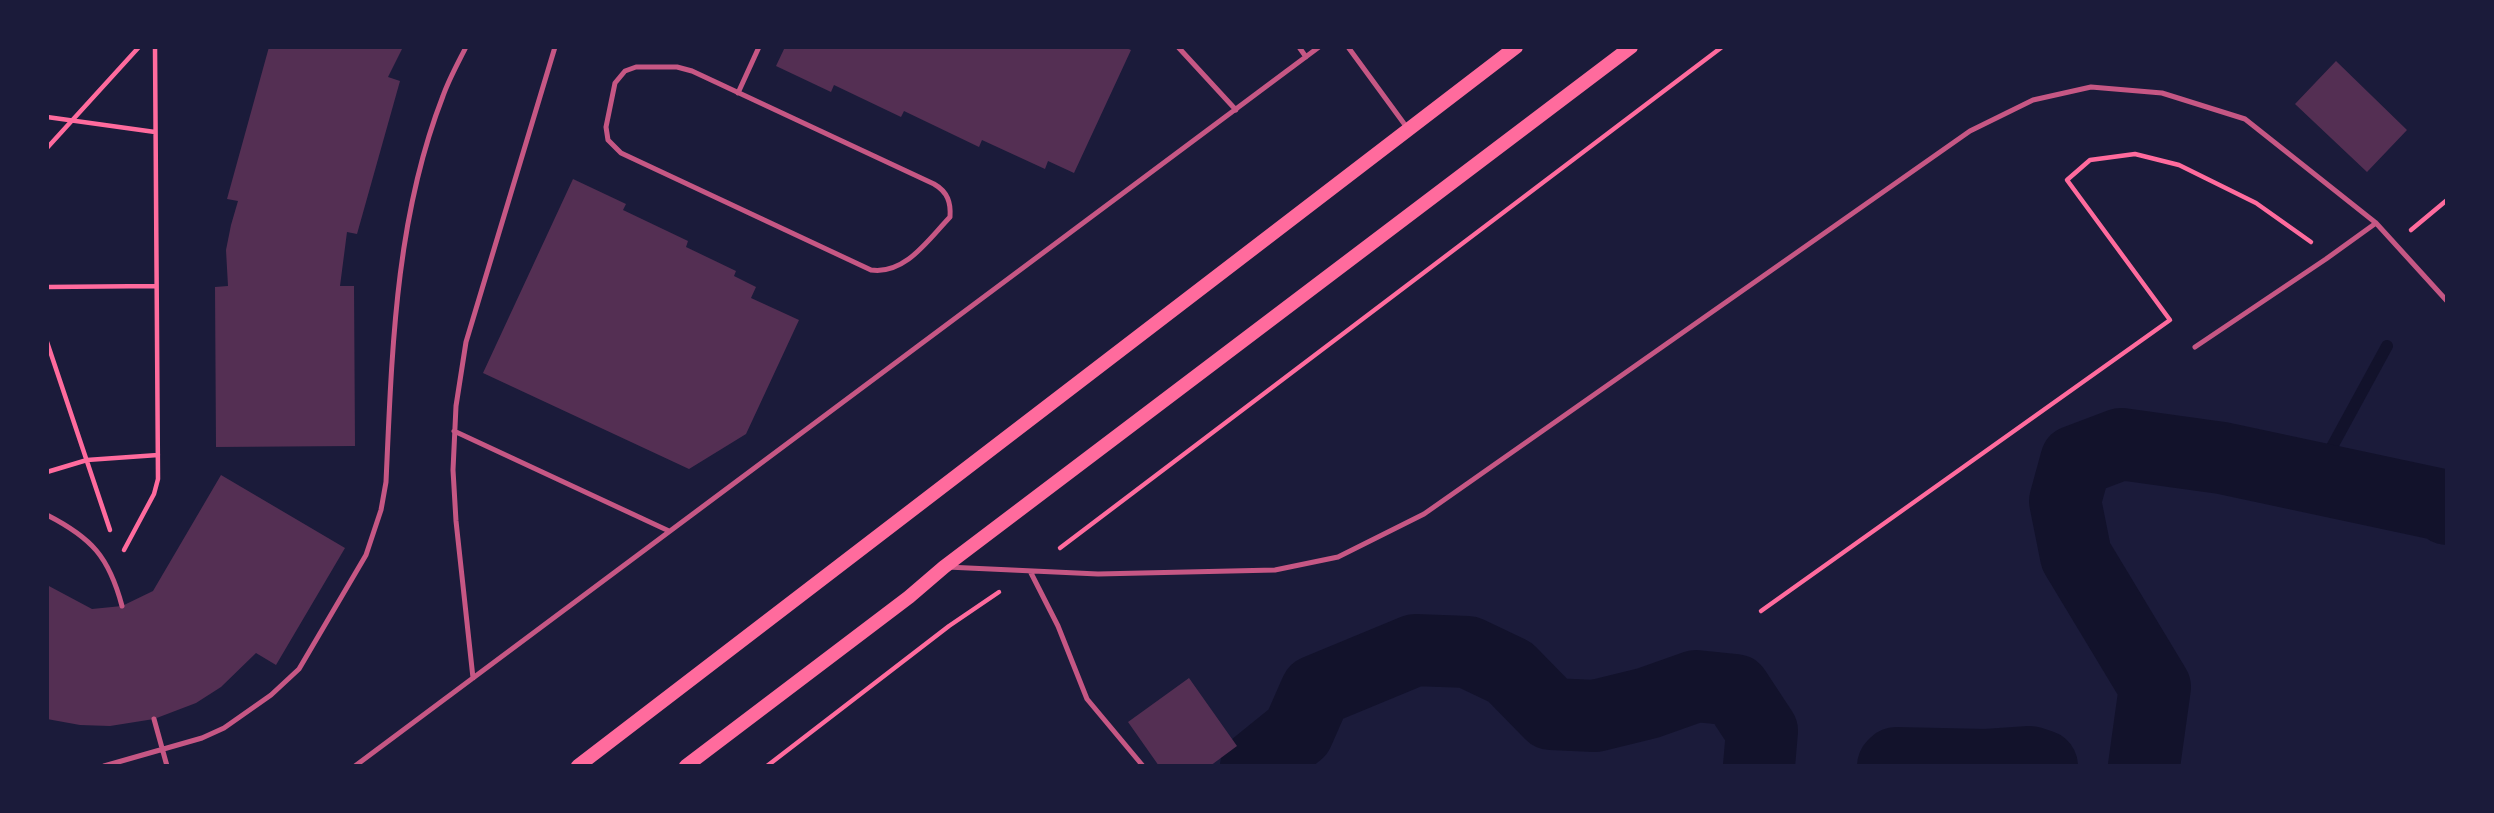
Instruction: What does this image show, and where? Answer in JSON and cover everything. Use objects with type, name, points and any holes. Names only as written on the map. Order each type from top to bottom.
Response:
[{"type":"main road","points":[[578,766],[1516,47]]},
{"type":"main road","points":[[686,766],[909,597],[944,567],[1631,47]]},
{"type":"lane","points":[[104,766],[202,738],[224,728],[271,695],[299,669],[366,555],[382,510],[386,482],[399,274],[406,227],[421,164],[443,94],[466,47]]},
{"type":"lane","points":[[473,678],[456,521],[454,431],[466,342],[555,47]]},
{"type":"lane","points":[[738,93],[759,47]]},
{"type":"lane","points":[[1178,47],[1236,110]]},
{"type":"lane","points":[[1299,47],[1306,57]]},
{"type":"lane","points":[[355,766],[1319,47]]},
{"type":"lane","points":[[1348,47],[1408,129]]},
{"type":"lane","points":[[636,67],[685,69],[738,93],[941,188],[948,198],[950,217],[902,265],[890,271],[871,270],[621,153],[608,140],[606,127],[615,83],[625,71],[636,67]]},
{"type":"lane","points":[[944,567],[1098,574],[1275,569],[1338,557],[1424,513],[1970,131],[2033,100],[2091,87],[2162,93],[2245,119],[2376,223],[2447,301]]},
{"type":"lane","points":[[2195,347],[2376,223]]},
{"type":"lane","points":[[454,431],[670,531]]},
{"type":"lane","points":[[47,515],[92,545],[112,572],[122,606]]},
{"type":"lane","points":[[1030,571],[1058,626],[1087,699],[1143,766]]},
{"type":"lane","points":[[154,719],[167,766]]},
{"type":"path","points":[[47,148],[139,47]]},
{"type":"path","points":[[112,572],[156,488],[155,47]]},
{"type":"path","points":[[767,766],[949,626],[1030,571],[1721,47]]},
{"type":"path","points":[[47,117],[155,132]]},
{"type":"path","points":[[1760,611],[2170,320],[2067,180],[2090,160],[2135,154],[2179,165],[2256,204],[2308,239],[2326,259]]},
{"type":"path","points":[[2395,245],[2447,200]]},
{"type":"path","points":[[47,286],[156,286]]},
{"type":"path","points":[[47,342],[49,356],[119,558]]},
{"type":"path","points":[[47,472],[87,460],[158,455]]},
{"type":"building","points":[[269,47],[403,47],[388,77],[400,81],[357,234],[347,232],[340,286],[354,286],[355,446],[216,447],[215,287],[228,286],[226,250],[238,201],[227,199]]},
{"type":"building","points":[[785,47],[1124,47],[1131,50],[1074,173],[1048,161],[1045,169],[982,140],[979,147],[904,111],[901,117],[834,85],[831,92],[776,66]]},
{"type":"building","points":[[2336,61],[2407,130],[2367,172],[2295,104]]},
{"type":"building","points":[[573,179],[626,204],[623,210],[688,241],[686,247],[736,271],[734,276],[756,287],[751,298],[799,320],[746,434],[689,469],[483,373]]},
{"type":"building","points":[[221,475],[345,548],[276,665],[256,653],[221,687],[196,703],[154,719],[110,726],[80,725],[47,719],[47,585],[92,609],[122,606],[153,591]]},
{"type":"building","points":[[1189,678],[1237,746],[1210,766],[1159,766],[1128,722]]},
{"type":"waterway","points":[[2315,478],[2387,346]]},
{"type":"waterway","points":[[2144,766],[2155,687],[2076,556],[2065,501],[2076,461],[2121,444],[2222,458],[2442,505],[2447,509]]},
{"type":"waterway","points":[[1256,766],[1298,732],[1316,691],[1415,650],[1468,652],[1510,672],[1551,714],[1595,716],[1648,703],[1696,686],[1735,690],[1762,731],[1759,766]]},
{"type":"waterway","points":[[1893,766],[1896,763],[1986,765],[2030,762],[2042,766]]}]
